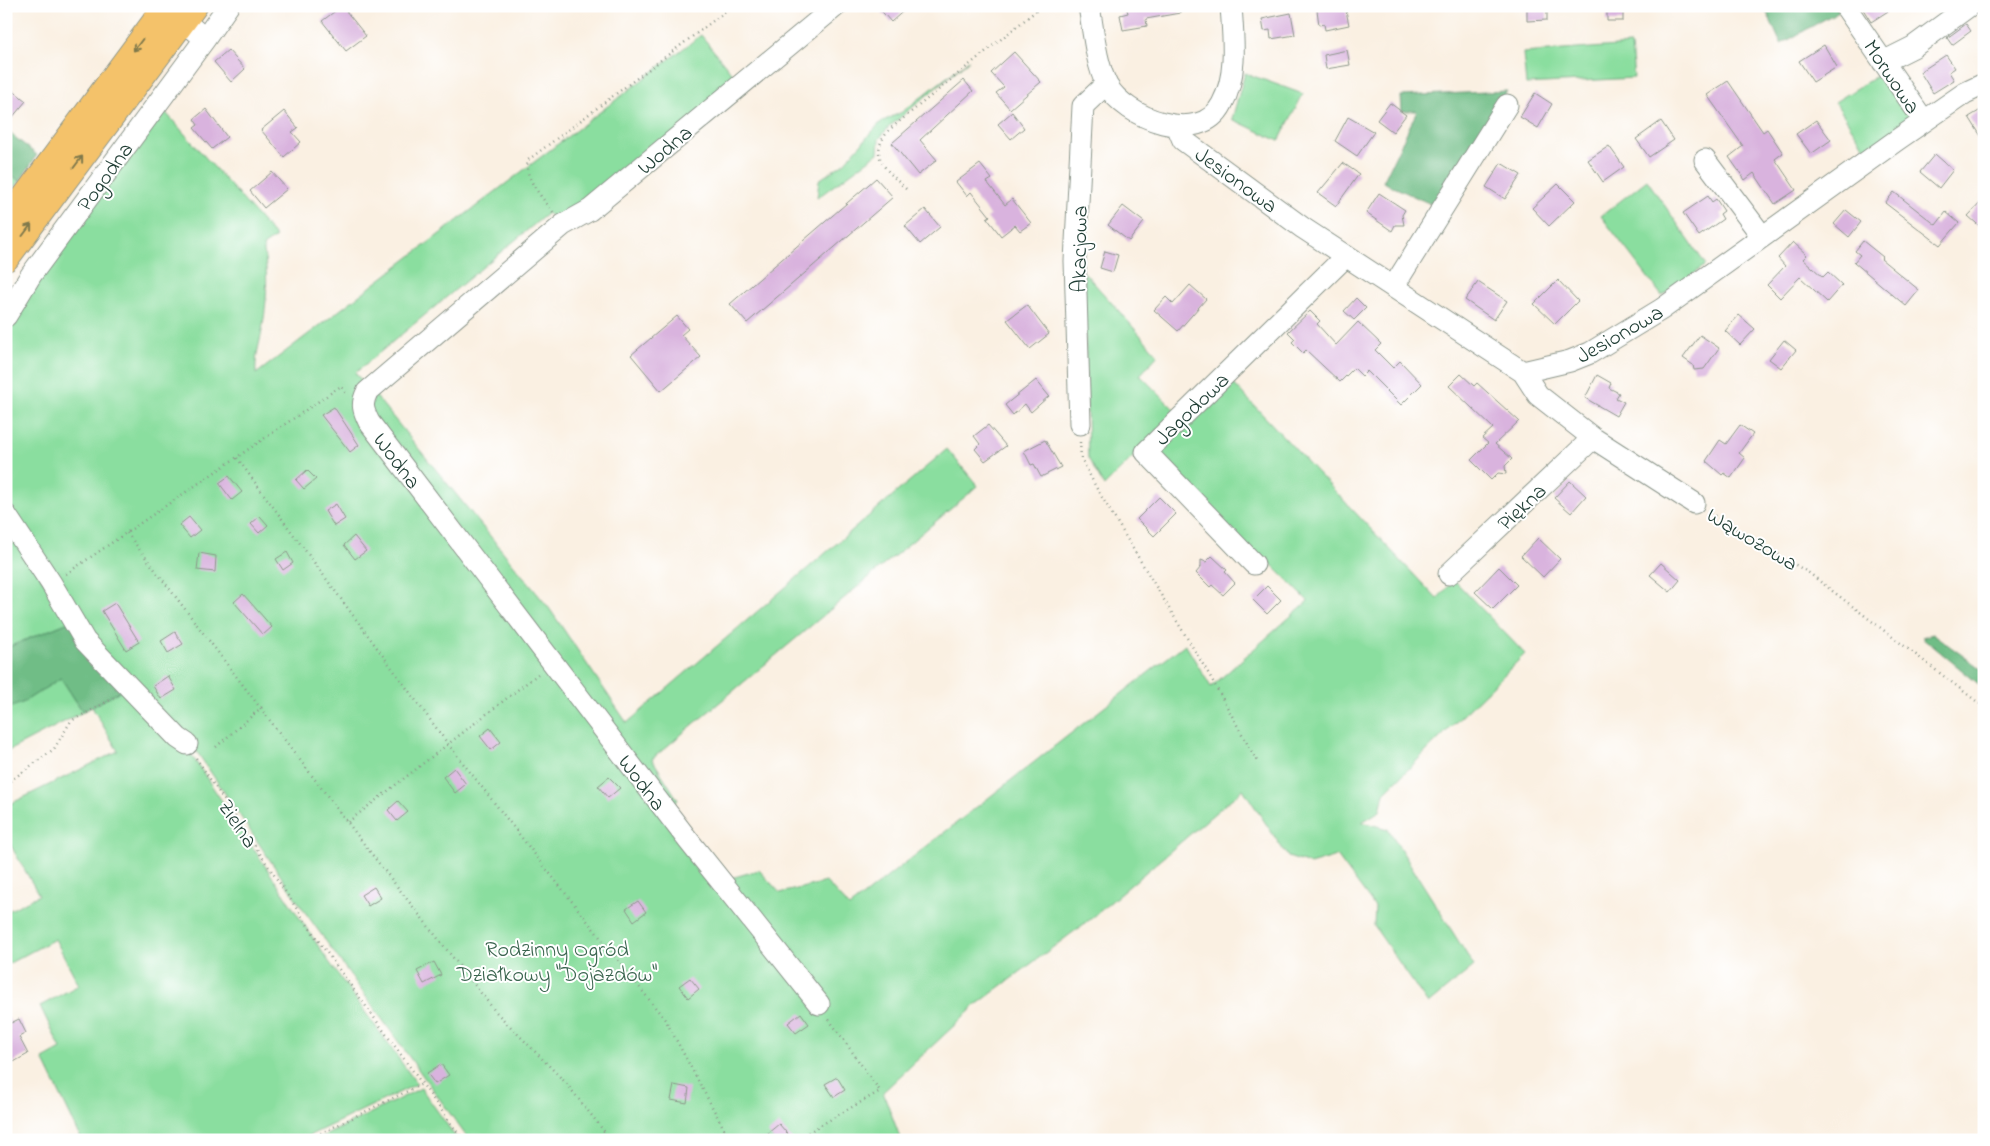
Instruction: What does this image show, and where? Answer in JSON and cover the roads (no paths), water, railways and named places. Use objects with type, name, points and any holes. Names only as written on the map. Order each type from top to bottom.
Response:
[{"type":"main road","points":[[6,258],[40,195],[181,11]]},
{"type":"main road","points":[[6,222],[40,195]]},
{"type":"street","name":"Pogodna","points":[[6,316],[31,275],[228,6]]},
{"type":"street","name":"Wodna","points":[[818,1004],[688,840],[369,422],[363,409],[362,401],[366,392],[563,225],[590,210],[836,6]]},
{"type":"street","points":[[1090,6],[1106,84],[1127,107],[1154,121],[1177,126],[1204,122],[1216,114],[1223,104],[1233,62],[1231,6]]},
{"type":"street","name":"Morwowa","points":[[1845,6],[1924,121]]},
{"type":"street","points":[[1883,62],[1913,46],[1969,6]]},
{"type":"street","points":[[181,11],[205,39]]},
{"type":"street","name":"Akacjowa","points":[[1080,424],[1075,261],[1083,106],[1106,84]]},
{"type":"street","name":"Jesionowa","points":[[1177,126],[1183,140],[1304,228],[1523,372],[1570,361],[1590,352],[1662,309],[1924,121],[1965,93],[1984,84]]},
{"type":"street","points":[[1394,286],[1507,105]]},
{"type":"street","points":[[1705,160],[1762,236]]},
{"type":"street","name":"Jagodowa","points":[[1254,564],[1146,452],[1346,256]]},
{"type":"street","name":"Wąwozowa","points":[[1523,372],[1538,395],[1593,438],[1694,503]]},
{"type":"street","name":"Piękna","points":[[1449,574],[1593,438]]},
{"type":"street","points":[[6,515],[85,641],[178,738],[187,744]]},
{"type":"park label","name":"Rodzinny Ogród Działkowy \"Dojazdów\"","points":[[557,960]]}]
